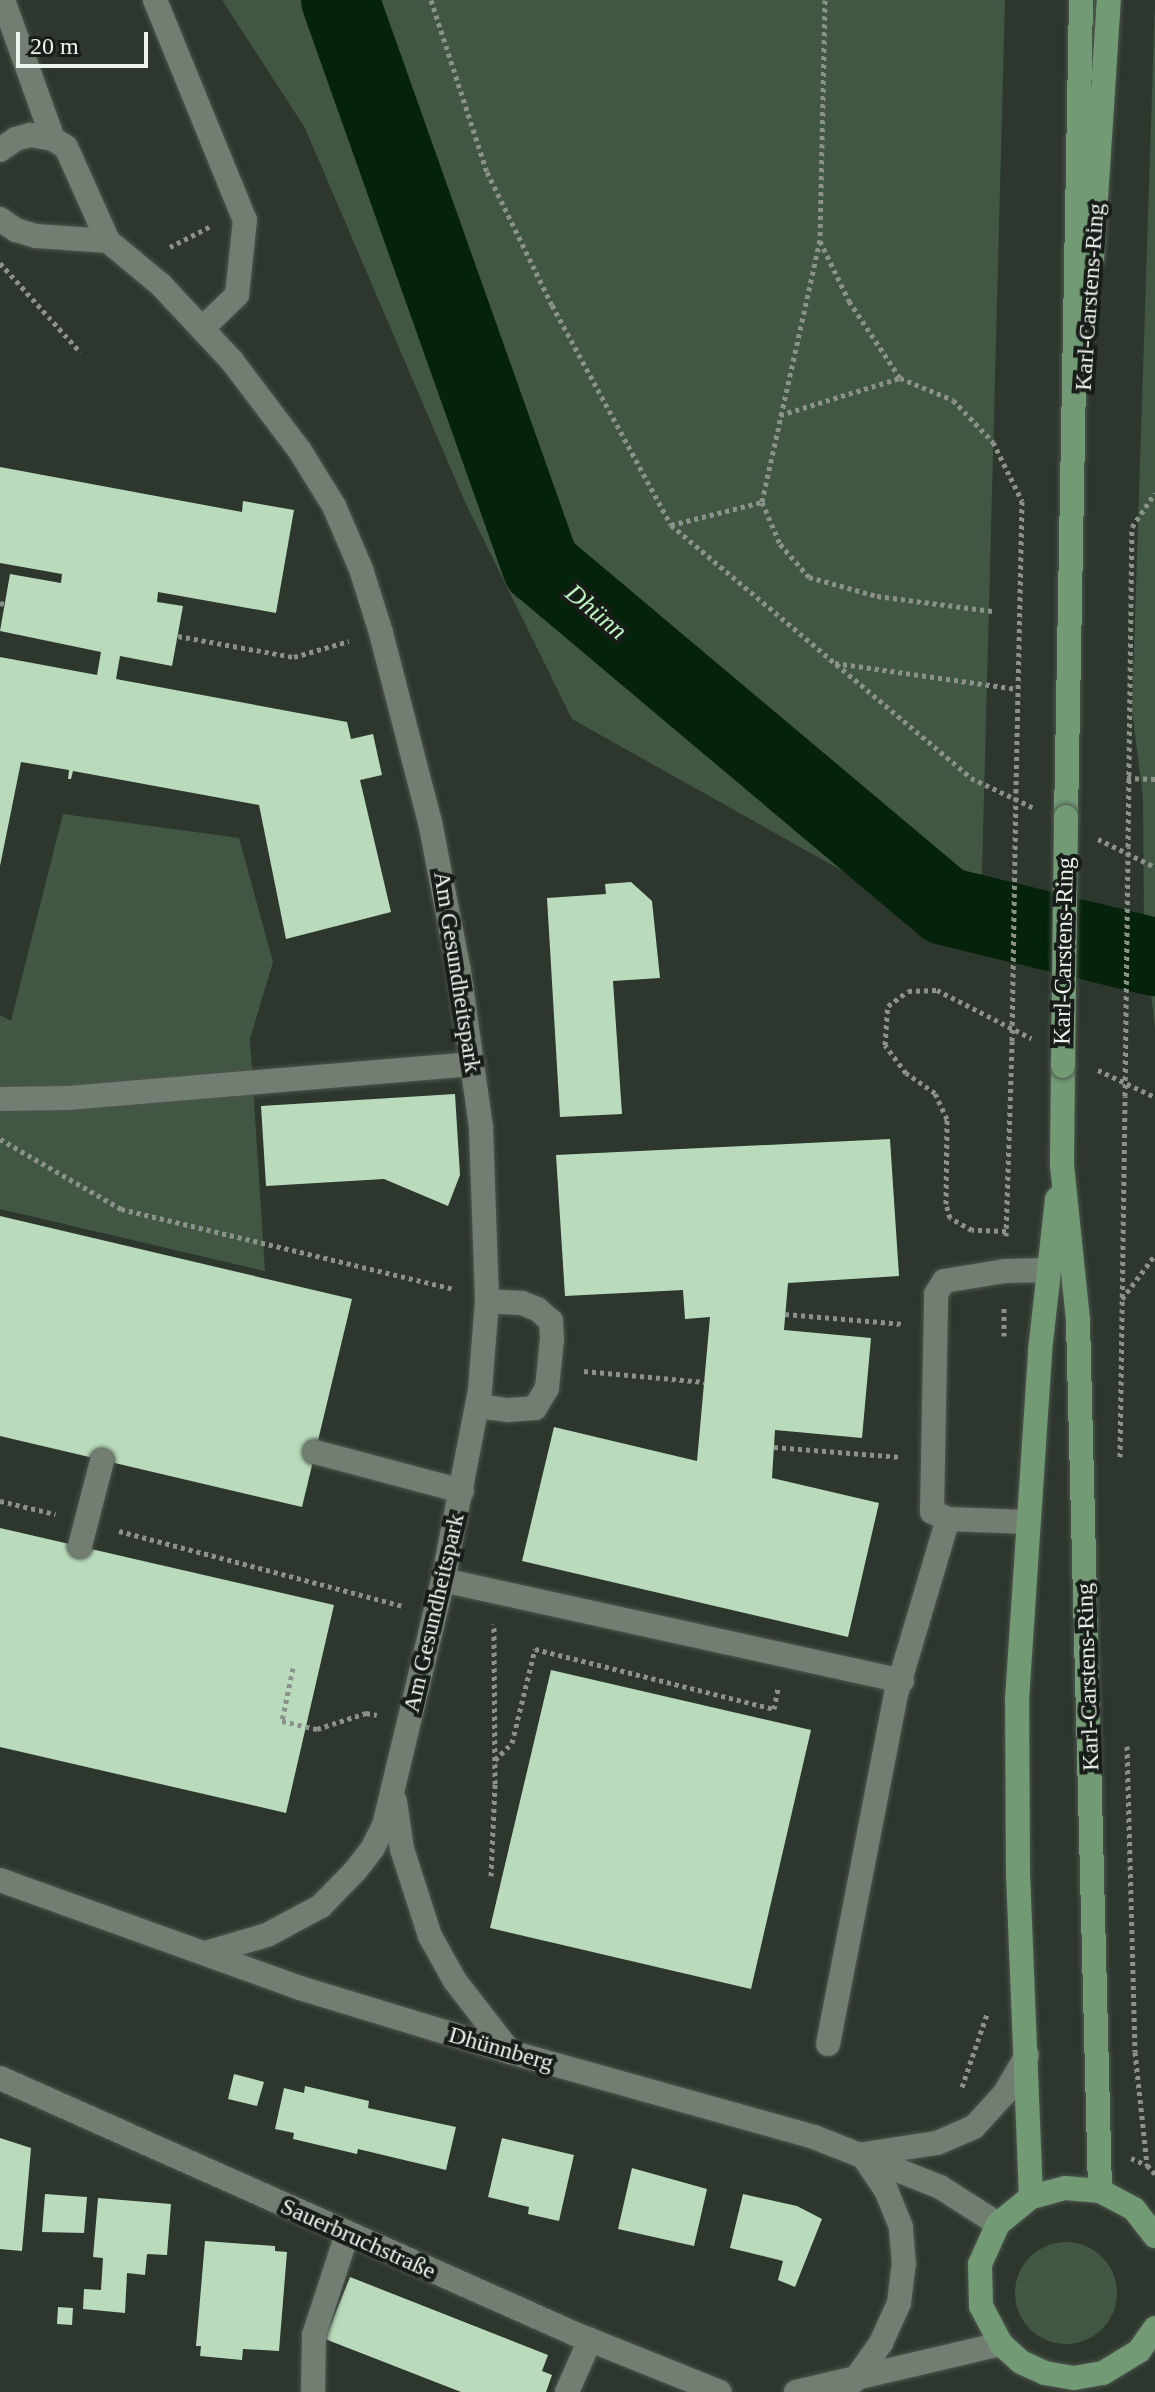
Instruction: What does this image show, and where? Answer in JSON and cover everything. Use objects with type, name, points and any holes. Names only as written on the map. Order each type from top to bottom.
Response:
[{"type":"main road","name":"Karl-Carstens-Ring","points":[[1081,0],[1062,1165],[1078,1321],[1100,2191]]},
{"type":"main road","name":"Karl-Carstens-Ring","points":[[1072,594],[1109,0]]},
{"type":"main road","name":"Karl-Carstens-Ring","points":[[1031,2197],[1018,1872],[1017,1700],[1046,1270],[1062,1165]]},
{"type":"main road","points":[[1155,2236],[1134,2209],[1100,2191],[1065,2188],[1031,2197],[998,2224],[980,2264],[981,2306],[1001,2344],[1044,2383],[1074,2378],[1103,2382],[1139,2351],[1155,2328]]},
{"type":"street","name":"Am Gesundheitspark","points":[[3,0],[53,139],[66,147],[75,163],[108,241],[137,264],[203,328],[264,399],[334,506],[361,569],[381,633],[442,876],[473,1064],[485,1182],[487,1298],[478,1406],[443,1580],[393,1794],[373,1848],[321,1906],[267,1935],[206,1953]]},
{"type":"street","points":[[155,0],[245,220],[237,295],[203,328]]},
{"type":"street","points":[[0,150],[16,139],[30,135],[53,139]]},
{"type":"street","points":[[0,219],[16,230],[36,236],[108,241]]},
{"type":"street","points":[[0,1099],[68,1098],[473,1064]]},
{"type":"street","points":[[1027,1522],[948,1519],[932,1512],[930,1460],[936,1294],[944,1281],[1005,1271],[1046,1270]]},
{"type":"street","points":[[478,1406],[508,1410],[535,1408],[547,1388],[549,1368],[551,1321],[537,1309],[522,1303],[487,1298]]},
{"type":"street","points":[[315,1452],[462,1491]]},
{"type":"street","points":[[84,1534],[102,1461]]},
{"type":"street","points":[[828,2044],[896,1694],[948,1519]]},
{"type":"street","points":[[443,1580],[902,1681]]},
{"type":"street","name":"Am Gesundheitspark","points":[[393,1794],[402,1849],[430,1936],[455,1981],[510,2052]]},
{"type":"street","name":"Dhünnberg","points":[[0,1880],[300,1988],[510,2052],[800,2133],[862,2154],[940,2187],[998,2224]]},
{"type":"street","points":[[854,2381],[881,2343],[899,2303],[904,2264],[901,2227],[886,2190],[862,2154],[937,2143],[974,2127],[1005,2093],[1027,2055]]},
{"type":"street","name":"Sauerbruchstraße","points":[[0,2078],[590,2340],[720,2392]]},
{"type":"street","points":[[313,2392],[314,2335],[347,2234]]},
{"type":"street","points":[[567,2392],[590,2340]]},
{"type":"street","points":[[796,2392],[854,2381],[1001,2344]]},
{"type":"path","points":[[431,0],[487,172],[552,305],[671,525],[971,778]]},
{"type":"path","points":[[825,0],[820,240],[762,502],[780,544],[809,577],[877,596],[992,611]]},
{"type":"path","points":[[137,264],[242,212]]},
{"type":"path","points":[[820,240],[849,301],[900,378],[953,400],[993,442],[1022,501],[1012,1041]]},
{"type":"path","points":[[0,263],[80,352]]},
{"type":"path","points":[[780,415],[900,378]]},
{"type":"path","points":[[1119,1472],[1132,527],[1155,493]]},
{"type":"path","points":[[671,525],[762,502]]},
{"type":"path","points":[[178,636],[294,657],[381,633]]},
{"type":"path","points":[[834,663],[1017,689]]},
{"type":"path","points":[[1127,778],[1155,779]]},
{"type":"path","points":[[1006,1231],[972,1230],[950,1218],[946,1204],[947,1119],[935,1093],[906,1073],[885,1045],[888,1006],[908,991],[937,990],[1034,1040]]},
{"type":"path","points":[[1089,1066],[1155,1097]]},
{"type":"path","points":[[0,1139],[121,1209],[487,1298]]},
{"type":"path","points":[[1121,1300],[1155,1255]]},
{"type":"path","points":[[785,1314],[935,1326]]},
{"type":"path","points":[[549,1368],[704,1382]]},
{"type":"path","points":[[774,1447],[930,1460]]},
{"type":"path","points":[[0,1501],[84,1534],[435,1614]]},
{"type":"path","points":[[491,1876],[495,1760],[493,1591]]},
{"type":"path","points":[[495,1760],[512,1743],[535,1649],[774,1709],[779,1685]]},
{"type":"path","points":[[293,1668],[282,1721],[317,1729],[366,1713],[409,1722]]},
{"type":"path","points":[[1127,1739],[1135,2052],[1147,2165]]},
{"type":"green space","points":[[222,0],[1005,0],[980,948],[572,719],[465,502],[305,128]]},
{"type":"green space","points":[[1155,0],[1155,1030],[1144,928],[1143,797],[1132,711]]},
{"type":"green space","points":[[63,814],[239,838],[273,962],[250,1039],[265,1271],[0,1209],[0,1015],[11,1021]]},
{"type":"green space","points":[[1066,2242],[1086,2245],[1109,2264],[1114,2273],[1117,2293],[1114,2313],[1095,2336],[1086,2341],[1066,2344],[1046,2341],[1023,2322],[1018,2313],[1015,2293],[1018,2273],[1037,2250],[1046,2245]]},
{"type":"building","points":[[0,467],[242,512],[243,501],[294,510],[276,613],[158,592],[157,602],[183,606],[172,666],[120,656],[116,679],[347,722],[351,739],[373,734],[382,775],[360,780],[391,912],[286,939],[259,805],[73,771],[71,779],[68,779],[69,770],[21,762],[0,866],[0,657],[97,675],[101,652],[0,631],[10,574],[61,583],[62,574],[0,563]]},
{"type":"building","points":[[631,882],[652,901],[660,978],[613,981],[622,1114],[560,1117],[547,898],[606,894],[605,884]]},
{"type":"building","points":[[455,1094],[460,1175],[448,1206],[384,1179],[266,1186],[261,1106]]},
{"type":"building","points":[[890,1139],[899,1276],[788,1283],[784,1330],[871,1338],[862,1438],[775,1430],[772,1478],[879,1503],[848,1637],[522,1561],[554,1427],[697,1461],[710,1317],[685,1319],[683,1290],[565,1296],[556,1155]]},
{"type":"building","points":[[0,1216],[352,1299],[302,1507],[0,1436]]},
{"type":"building","points":[[0,1528],[334,1605],[286,1813],[0,1747]]},
{"type":"building","points":[[551,1670],[811,1730],[751,1989],[490,1928]]},
{"type":"building","points":[[234,2074],[264,2082],[257,2106],[228,2099]]},
{"type":"building","points":[[305,2086],[369,2101],[368,2108],[456,2127],[446,2170],[358,2149],[357,2154],[293,2139],[294,2133],[275,2129],[284,2088],[304,2093]]},
{"type":"building","points":[[0,2138],[31,2148],[22,2251],[0,2249]]},
{"type":"building","points":[[502,2138],[574,2155],[559,2221],[528,2214],[529,2207],[488,2197]]},
{"type":"building","points":[[632,2168],[707,2189],[694,2246],[618,2229]]},
{"type":"building","points":[[45,2194],[87,2197],[84,2233],[42,2232]]},
{"type":"building","points":[[743,2194],[797,2206],[822,2219],[795,2287],[778,2280],[783,2261],[730,2248]]},
{"type":"building","points":[[98,2198],[171,2204],[167,2255],[147,2254],[145,2275],[127,2273],[125,2313],[83,2309],[84,2289],[101,2290],[103,2258],[93,2257]]},
{"type":"building","points":[[205,2241],[275,2246],[275,2251],[287,2252],[279,2351],[243,2349],[242,2360],[200,2356],[201,2346],[196,2346]]},
{"type":"building","points":[[350,2277],[548,2355],[542,2371],[552,2375],[546,2392],[461,2392],[325,2339]]},
{"type":"building","points":[[58,2307],[73,2308],[72,2325],[57,2324]]},
{"type":"waterway","name":"Dhünn","points":[[340,0],[541,566],[945,906],[1155,957]]}]
